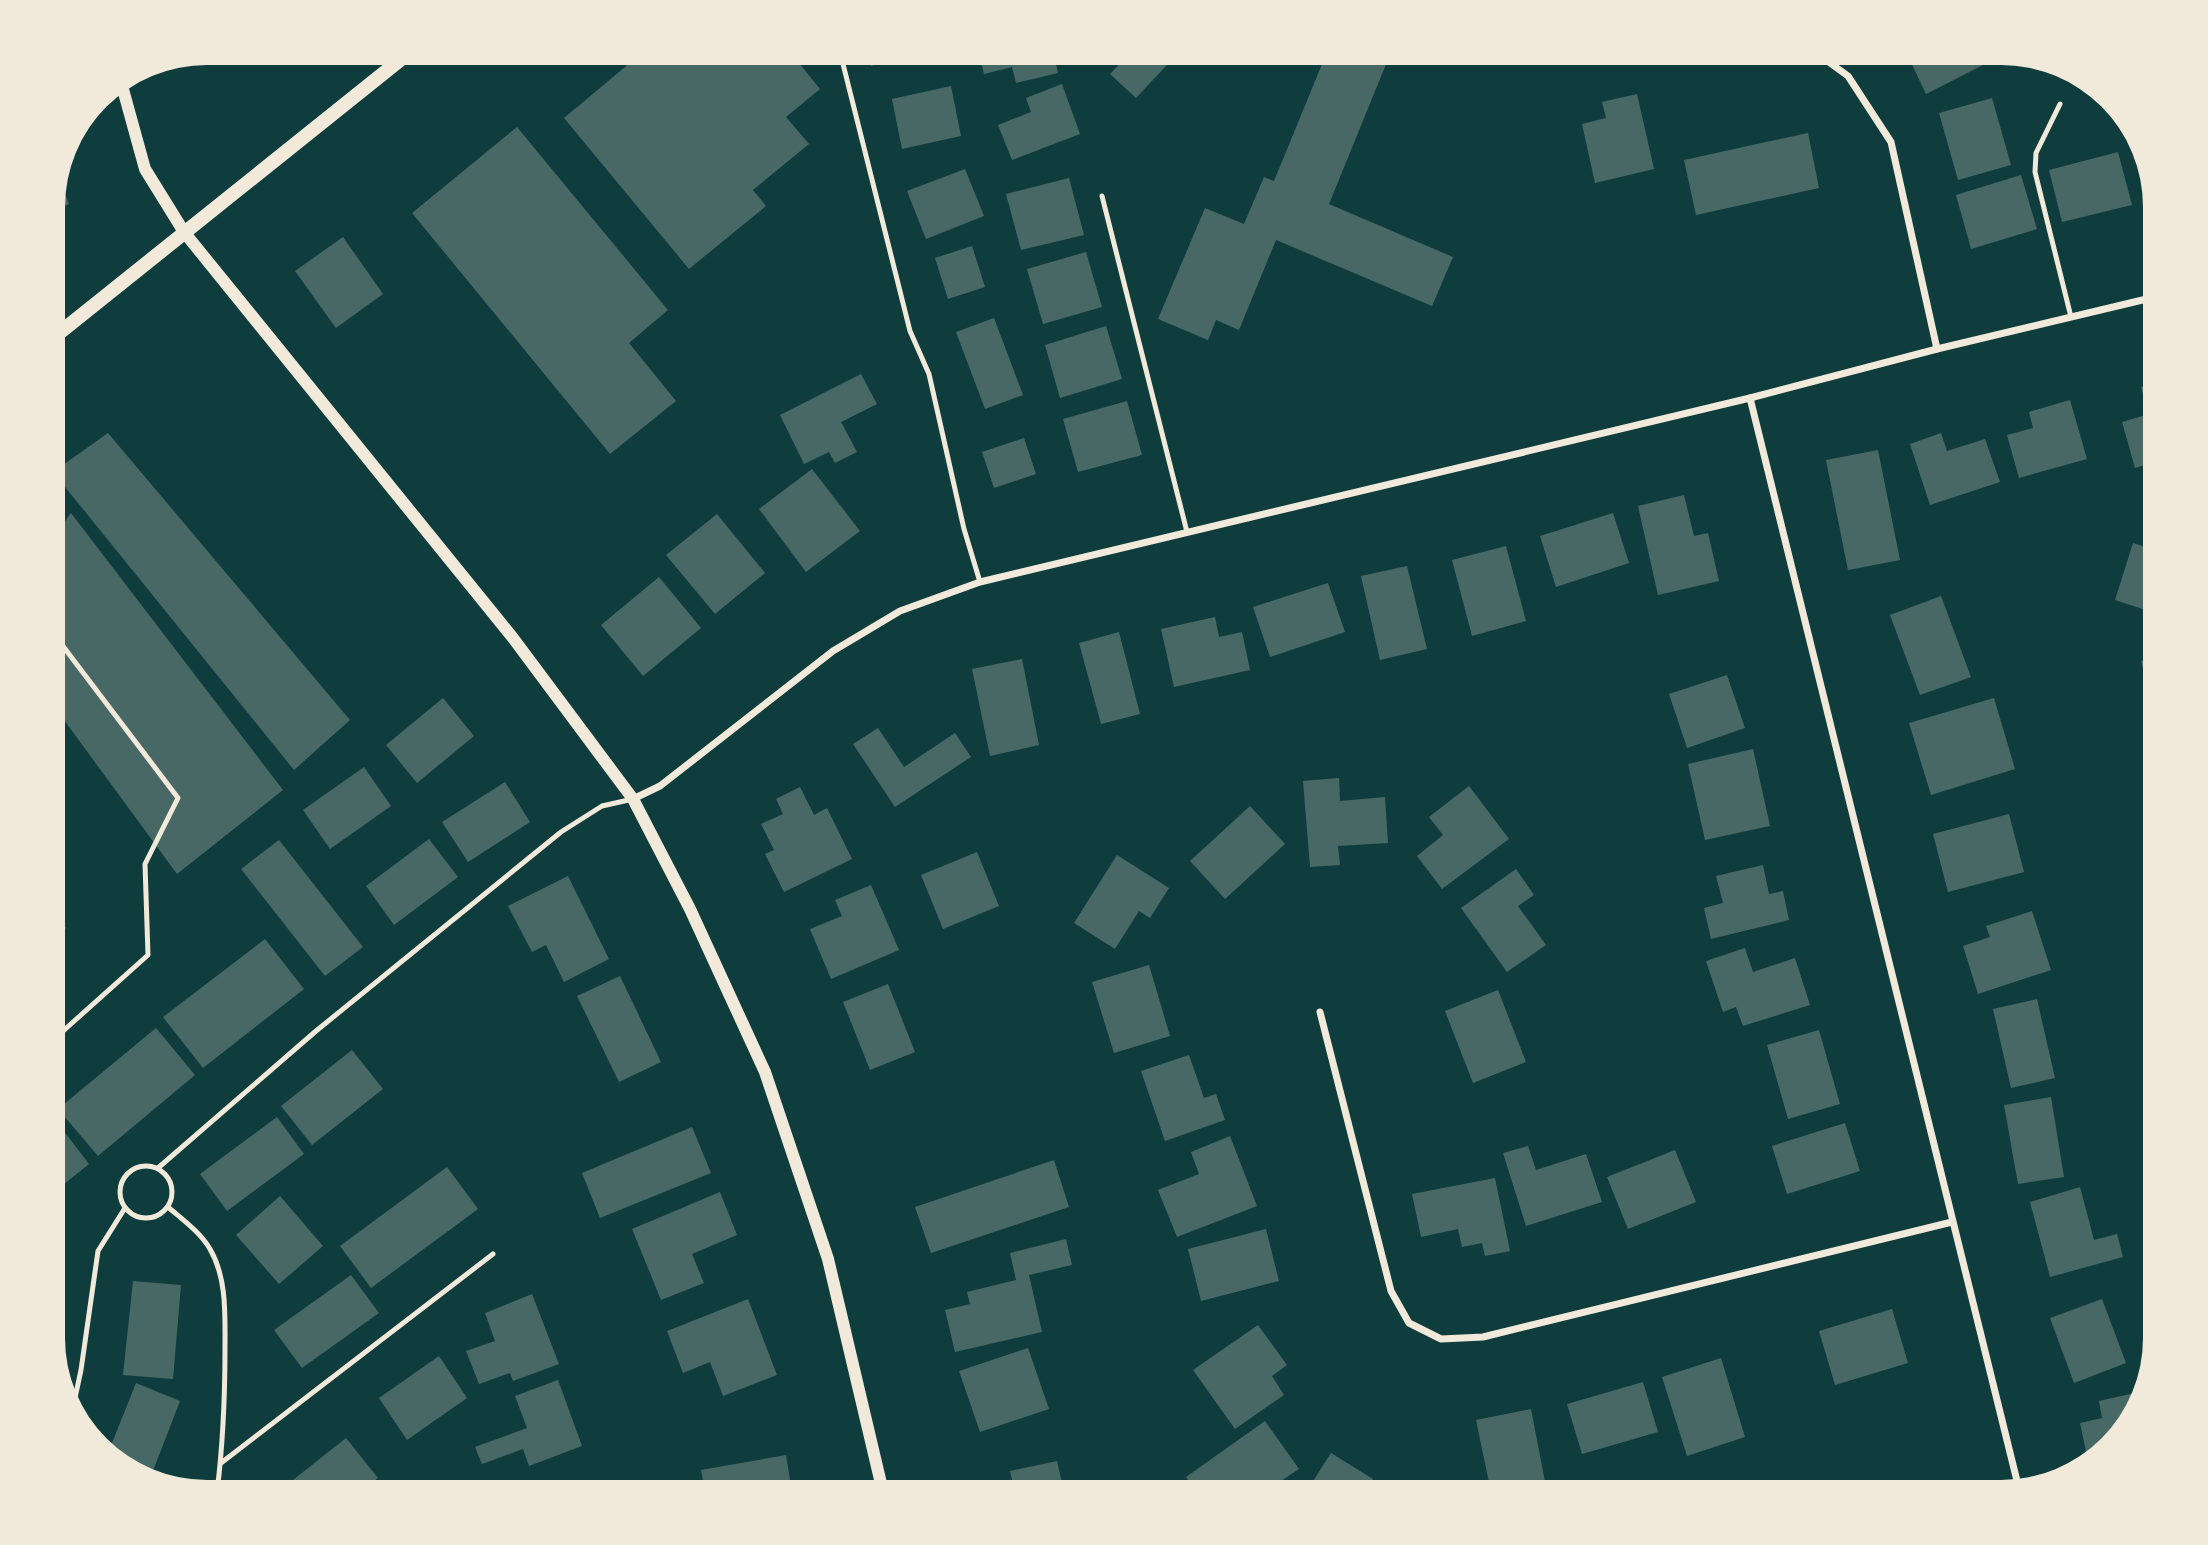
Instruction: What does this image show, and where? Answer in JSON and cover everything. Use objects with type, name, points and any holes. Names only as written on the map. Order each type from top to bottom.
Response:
[{"type":"main road","points":[[65,328],[394,65]]},
{"type":"street","points":[[1833,65],[1848,76],[1891,142],[1937,349]]},
{"type":"street","points":[[124,92],[145,169],[184,232],[513,638],[633,799],[690,909],[765,1072],[828,1259],[880,1480]]},
{"type":"street","points":[[633,799],[660,786],[833,651],[900,611],[980,582],[1750,398],[1937,349],[2143,301]]},
{"type":"street","points":[[1750,398],[2017,1479]]},
{"type":"street","points":[[1320,1012],[1391,1291],[1409,1323],[1441,1339],[1483,1337],[1952,1223]]},
{"type":"lane","points":[[843,65],[910,331],[929,374],[964,529],[980,582]]},
{"type":"lane","points":[[2060,104],[2036,153],[2035,172],[2071,317]]},
{"type":"lane","points":[[1102,195],[1187,533]]},
{"type":"lane","points":[[65,649],[178,798],[145,864],[149,955],[65,1029]]},
{"type":"lane","points":[[158,1168],[316,1031],[561,832],[602,806],[633,799]]},
{"type":"lane","points":[[141,1167],[158,1168],[169,1179],[173,1193],[168,1207],[155,1218],[138,1218],[125,1208],[119,1191],[126,1175],[141,1167]]},
{"type":"lane","points":[[168,1207],[196,1232],[210,1249],[221,1278],[225,1304],[225,1403],[219,1480]]},
{"type":"lane","points":[[76,1393],[98,1251],[125,1208]]},
{"type":"lane","points":[[221,1463],[493,1254]]},
{"type":"building","points":[[627,65],[801,65],[820,89],[786,117],[809,144],[753,190],[766,206],[689,269],[564,118]]},
{"type":"building","points":[[982,65],[1056,65],[1058,73],[1016,83],[1012,67],[984,74]]},
{"type":"building","points":[[1119,65],[1167,65],[1136,98],[1110,74]]},
{"type":"building","points":[[1322,65],[1386,65],[1329,204],[1453,257],[1432,306],[1276,240],[1239,330],[1216,320],[1208,340],[1158,319],[1205,208],[1244,224],[1264,177],[1274,181]]},
{"type":"building","points":[[1912,65],[1983,65],[1926,94]]},
{"type":"building","points":[[1062,84],[1080,134],[1012,160],[998,125],[1031,112],[1026,98]]},
{"type":"building","points":[[951,86],[961,136],[902,149],[892,99]]},
{"type":"building","points":[[1637,94],[1654,169],[1595,183],[1582,124],[1606,118],[1602,102]]},
{"type":"building","points":[[1992,98],[2011,165],[1958,180],[1939,113]]},
{"type":"building","points":[[517,127],[668,310],[629,343],[676,401],[610,454],[412,213]]},
{"type":"building","points":[[1808,133],[1819,188],[1696,215],[1684,160]]},
{"type":"building","points":[[2118,152],[2132,205],[2062,222],[2049,170]]},
{"type":"building","points":[[965,169],[984,216],[926,239],[907,191]]},
{"type":"building","points":[[2021,175],[2037,229],[1971,249],[1956,195]]},
{"type":"building","points":[[1069,178],[1084,235],[1021,250],[1006,194]]},
{"type":"building","points":[[343,237],[383,294],[336,328],[295,271]]},
{"type":"building","points":[[972,246],[985,287],[948,299],[935,258]]},
{"type":"building","points":[[1086,252],[1102,307],[1043,324],[1027,269]]},
{"type":"building","points":[[994,318],[1023,395],[985,409],[956,332]]},
{"type":"building","points":[[1106,326],[1122,379],[1060,398],[1045,345]]},
{"type":"building","points":[[861,374],[877,404],[841,422],[857,452],[835,463],[829,452],[804,464],[780,415]]},
{"type":"building","points":[[2070,400],[2087,459],[2019,478],[2007,435],[2033,428],[2029,412]]},
{"type":"building","points":[[1127,401],[1142,455],[1078,472],[1063,419]]},
{"type":"building","points":[[2143,416],[2143,466],[2135,468],[2122,422]]},
{"type":"building","points":[[108,433],[350,720],[294,770],[65,487],[65,463]]},
{"type":"building","points":[[1941,433],[1947,451],[1985,439],[2000,482],[1930,505],[1910,444]]},
{"type":"building","points":[[1024,438],[1036,474],[994,488],[982,452]]},
{"type":"building","points":[[1878,450],[1900,560],[1848,570],[1826,460]]},
{"type":"building","points":[[812,469],[860,531],[806,572],[759,509]]},
{"type":"building","points":[[1684,495],[1694,536],[1708,533],[1719,581],[1658,595],[1638,506]]},
{"type":"building","points":[[71,513],[283,790],[177,874],[65,721],[65,521]]},
{"type":"building","points":[[1613,513],[1629,563],[1556,587],[1540,536]]},
{"type":"building","points":[[717,514],[765,573],[715,614],[666,555]]},
{"type":"building","points":[[2133,543],[2143,546],[2143,609],[2115,600]]},
{"type":"building","points":[[1506,546],[1526,621],[1472,636],[1452,560]]},
{"type":"building","points":[[1407,566],[1427,649],[1380,660],[1361,576]]},
{"type":"building","points":[[659,577],[701,628],[643,676],[601,625]]},
{"type":"building","points":[[1328,583],[1345,632],[1270,657],[1253,607]]},
{"type":"building","points":[[1941,596],[1971,677],[1920,695],[1890,615]]},
{"type":"building","points":[[1215,617],[1219,637],[1242,632],[1250,670],[1174,687],[1161,629]]},
{"type":"building","points":[[1119,632],[1140,714],[1101,724],[1079,643]]},
{"type":"building","points":[[1022,659],[1039,745],[990,756],[972,669]]},
{"type":"building","points":[[1727,675],[1745,728],[1687,748],[1669,694]]},
{"type":"building","points":[[443,698],[474,736],[417,783],[386,745]]},
{"type":"building","points":[[1994,698],[2015,769],[1931,795],[1909,723]]},
{"type":"building","points":[[878,728],[904,767],[955,733],[971,757],[895,807],[853,744]]},
{"type":"building","points":[[1753,749],[1770,826],[1705,840],[1688,764]]},
{"type":"building","points":[[364,767],[391,806],[330,849],[303,810]]},
{"type":"building","points":[[1339,778],[1340,801],[1385,797],[1388,843],[1338,846],[1340,865],[1310,867],[1303,781]]},
{"type":"building","points":[[505,782],[530,822],[468,862],[442,822]]},
{"type":"building","points":[[1469,786],[1509,839],[1442,889],[1417,856],[1443,835],[1429,817]]},
{"type":"building","points":[[800,787],[814,815],[827,808],[852,859],[784,892],[765,854],[774,850],[761,824],[783,814],[776,799]]},
{"type":"building","points":[[1250,806],[1285,844],[1225,899],[1190,861]]},
{"type":"building","points":[[2009,814],[2024,872],[1948,892],[1933,834]]},
{"type":"building","points":[[429,839],[458,877],[394,925],[366,886]]},
{"type":"building","points":[[279,840],[363,947],[325,976],[241,869]]},
{"type":"building","points":[[977,852],[999,906],[943,929],[921,875]]},
{"type":"building","points":[[1117,855],[1169,888],[1150,918],[1139,911],[1115,949],[1074,923]]},
{"type":"building","points":[[1763,865],[1769,894],[1783,891],[1789,920],[1711,939],[1704,908],[1723,903],[1716,876]]},
{"type":"building","points":[[1516,869],[1534,895],[1518,906],[1546,945],[1507,972],[1461,908]]},
{"type":"building","points":[[568,876],[609,959],[564,982],[546,945],[532,952],[508,906]]},
{"type":"building","points":[[871,885],[899,950],[831,979],[810,929],[842,916],[835,900]]},
{"type":"building","points":[[2032,911],[2051,970],[1978,994],[1963,946],[1990,937],[1986,926]]},
{"type":"building","points":[[265,939],[304,989],[203,1068],[163,1017]]},
{"type":"building","points":[[1745,948],[1753,972],[1795,958],[1810,1005],[1743,1026],[1736,1007],[1723,1012],[1706,961]]},
{"type":"building","points":[[1149,965],[1170,1036],[1114,1053],[1092,982]]},
{"type":"building","points":[[620,976],[661,1062],[619,1082],[577,996]]},
{"type":"building","points":[[888,984],[915,1052],[870,1070],[843,1002]]},
{"type":"building","points":[[1498,990],[1526,1062],[1473,1083],[1445,1011]]},
{"type":"building","points":[[2037,999],[2055,1078],[2011,1088],[1993,1009]]},
{"type":"building","points":[[156,1028],[195,1075],[98,1156],[65,1117],[65,1103]]},
{"type":"building","points":[[1819,1030],[1840,1104],[1788,1119],[1767,1045]]},
{"type":"building","points":[[352,1050],[383,1089],[312,1145],[281,1106]]},
{"type":"building","points":[[1189,1055],[1204,1098],[1216,1094],[1225,1120],[1165,1141],[1141,1071]]},
{"type":"building","points":[[2051,1097],[2064,1177],[2018,1184],[2004,1105]]},
{"type":"building","points":[[277,1117],[304,1154],[227,1211],[200,1174]]},
{"type":"building","points":[[1845,1123],[1860,1171],[1787,1194],[1772,1146]]},
{"type":"building","points":[[692,1127],[711,1173],[600,1218],[582,1173]]},
{"type":"building","points":[[65,1133],[89,1164],[65,1183]]},
{"type":"building","points":[[1230,1136],[1257,1206],[1177,1237],[1158,1190],[1199,1174],[1191,1152]]},
{"type":"building","points":[[1528,1146],[1536,1170],[1586,1154],[1602,1202],[1526,1226],[1503,1153]]},
{"type":"building","points":[[1675,1150],[1696,1202],[1628,1229],[1607,1177]]},
{"type":"building","points":[[1054,1160],[1069,1207],[931,1253],[915,1207]]},
{"type":"building","points":[[447,1167],[478,1209],[371,1288],[340,1246]]},
{"type":"building","points":[[1495,1178],[1510,1251],[1485,1256],[1482,1243],[1462,1247],[1458,1229],[1421,1237],[1412,1194]]},
{"type":"building","points":[[2080,1187],[2094,1240],[2117,1234],[2123,1257],[2050,1277],[2030,1202]]},
{"type":"building","points":[[720,1192],[737,1235],[692,1254],[704,1283],[661,1300],[632,1229]]},
{"type":"building","points":[[280,1196],[323,1246],[279,1284],[236,1235]]},
{"type":"building","points":[[1266,1229],[1279,1281],[1201,1301],[1188,1249]]},
{"type":"building","points":[[1066,1239],[1072,1265],[1029,1275],[1042,1332],[955,1352],[945,1310],[970,1304],[967,1292],[1016,1280],[1010,1253]]},
{"type":"building","points":[[351,1275],[379,1313],[302,1368],[274,1330]]},
{"type":"building","points":[[133,1281],[181,1285],[173,1379],[123,1375]]},
{"type":"building","points":[[532,1294],[559,1364],[513,1381],[510,1373],[479,1384],[466,1351],[495,1341],[485,1313]]},
{"type":"building","points":[[748,1299],[777,1375],[723,1396],[710,1362],[683,1373],[667,1331]]},
{"type":"building","points":[[2102,1299],[2126,1363],[2074,1383],[2050,1318]]},
{"type":"building","points":[[1892,1309],[1908,1363],[1835,1385],[1819,1331]]},
{"type":"building","points":[[1258,1325],[1287,1365],[1272,1376],[1284,1395],[1235,1429],[1193,1370]]},
{"type":"building","points":[[1028,1348],[1049,1409],[980,1432],[959,1371]]},
{"type":"building","points":[[439,1356],[467,1398],[407,1440],[379,1398]]},
{"type":"building","points":[[1721,1358],[1745,1437],[1687,1456],[1662,1377]]},
{"type":"building","points":[[558,1380],[582,1446],[529,1466],[523,1449],[482,1464],[475,1447],[527,1428],[515,1396]]},
{"type":"building","points":[[1643,1382],[1658,1432],[1582,1454],[1567,1404]]},
{"type":"building","points":[[136,1383],[180,1401],[154,1470],[112,1444]]},
{"type":"building","points":[[2132,1394],[2108,1432],[2086,1452],[2080,1423],[2102,1418],[2099,1401]]},
{"type":"building","points":[[1531,1409],[1545,1480],[1488,1480],[1476,1420]]},
{"type":"building","points":[[1265,1421],[1299,1469],[1283,1480],[1188,1480],[1186,1477]]},
{"type":"building","points":[[346,1438],[378,1478],[375,1480],[293,1480]]},
{"type":"building","points":[[1331,1453],[1373,1479],[1372,1480],[1314,1480]]},
{"type":"building","points":[[786,1455],[790,1480],[703,1480],[701,1470]]},
{"type":"building","points":[[1057,1461],[1061,1480],[1012,1480],[1010,1471]]}]
